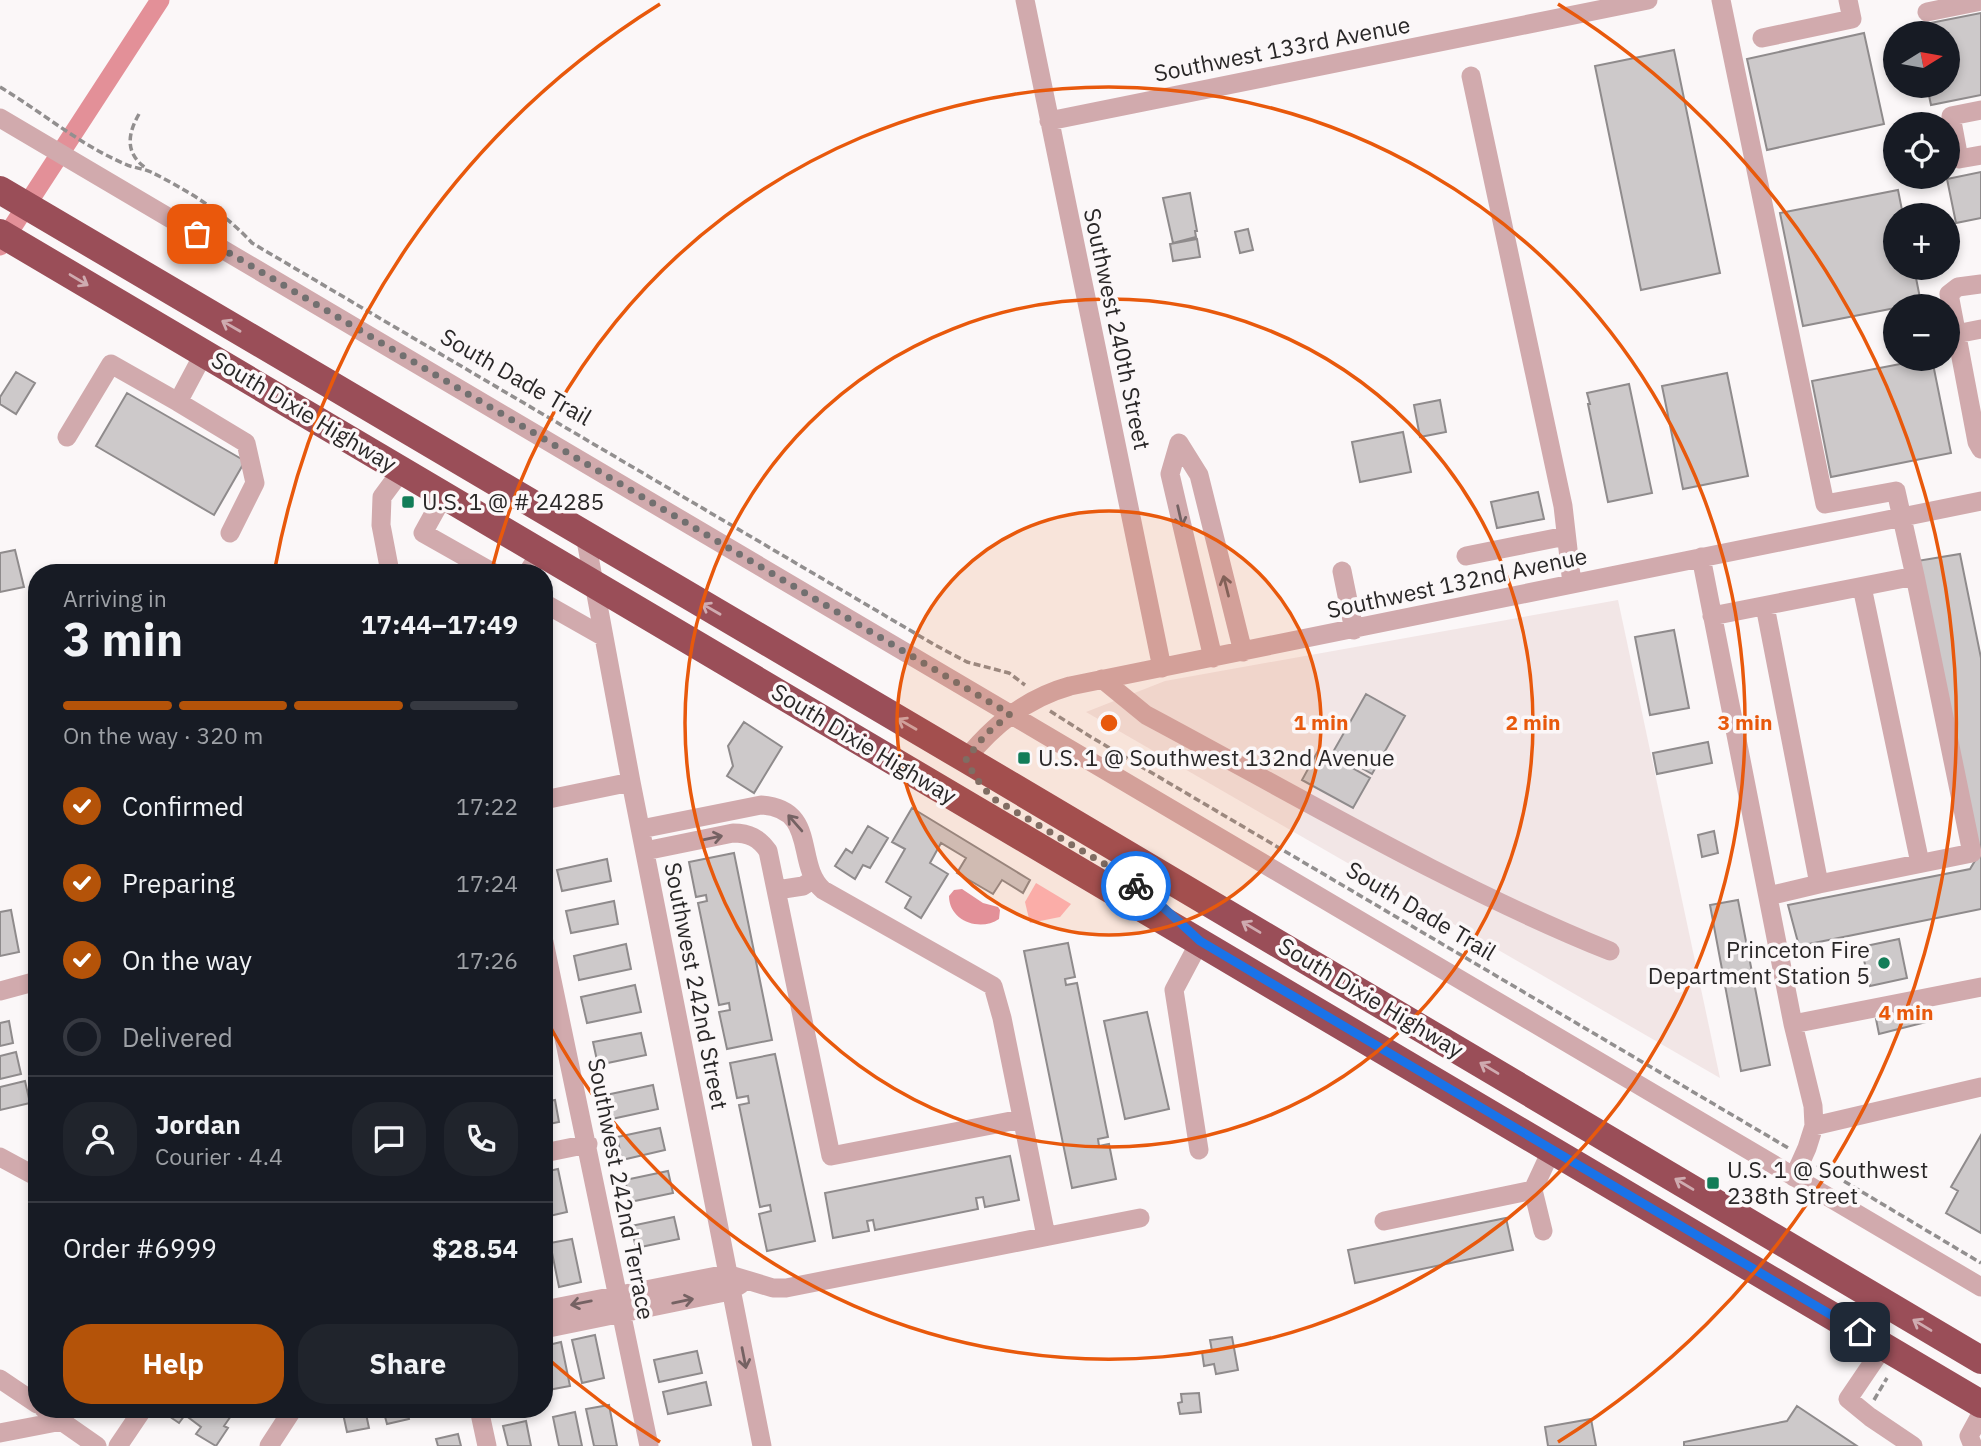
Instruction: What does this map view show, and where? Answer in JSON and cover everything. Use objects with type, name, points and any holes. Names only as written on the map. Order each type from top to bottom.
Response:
[{"type":"highway","name":"South Dixie Highway","points":[[4,193],[1981,1360]]},
{"type":"highway","name":"South Dixie Highway","points":[[0,233],[444,495],[534,562]]},
{"type":"highway","points":[[205,354],[230,349],[243,354],[410,453],[476,470]]},
{"type":"highway","name":"South Dixie Highway","points":[[553,569],[594,583],[1981,1404]]},
{"type":"highway","points":[[743,672],[786,678],[919,755],[944,761],[966,759],[972,774],[994,799],[1119,873],[1151,896],[1200,941]]},
{"type":"street","name":"Southwest 240th Street","points":[[1024,0],[1162,668]]},
{"type":"street","name":"Southwest 133rd Avenue","points":[[1049,121],[1648,0]]},
{"type":"street","points":[[1721,0],[1831,531]]},
{"type":"street","points":[[1762,38],[1852,19],[1848,0]]},
{"type":"street","points":[[1927,12],[1981,1]]},
{"type":"street","points":[[1471,76],[1563,506],[1572,584]]},
{"type":"street","points":[[1981,110],[1951,116],[1959,159],[1981,155]]},
{"type":"street","points":[[0,118],[1981,1287]]},
{"type":"street","points":[[1949,294],[1958,288],[1981,284]]},
{"type":"street","points":[[1960,333],[1981,328]]},
{"type":"street","points":[[178,402],[205,354]]},
{"type":"street","points":[[1960,355],[1977,442],[1981,449]]},
{"type":"street","points":[[67,437],[111,364],[178,402],[246,443],[255,483],[230,533]]},
{"type":"street","points":[[1213,658],[1170,474],[1179,443],[1199,475],[1242,653]]},
{"type":"street","points":[[388,564],[381,525],[382,497],[402,470]]},
{"type":"street","points":[[1768,896],[1972,853],[1896,491],[1825,504]]},
{"type":"street","points":[[444,495],[423,533],[478,564]]},
{"type":"street","name":"Southwest 132nd Avenue","points":[[966,759],[986,734],[1010,714],[1055,690],[1981,501]]},
{"type":"street","name":"Southwest 242nd Street","points":[[585,535],[762,1446]]},
{"type":"street","points":[[1466,556],[1566,536]]},
{"type":"street","points":[[1701,557],[1793,1024],[1813,1106],[1814,1126],[1794,1177]]},
{"type":"street","points":[[1342,571],[1354,630]]},
{"type":"street","points":[[1712,616],[1915,576]]},
{"type":"street","points":[[1862,587],[1920,863]]},
{"type":"street","points":[[1765,606],[1819,884]]},
{"type":"street","points":[[553,608],[604,637]]},
{"type":"street","points":[[1102,679],[1146,715],[1462,884],[1542,923],[1610,951]]},
{"type":"street","points":[[553,798],[631,782]]},
{"type":"street","points":[[641,829],[761,805],[772,806],[795,821],[803,833],[816,882],[993,986],[1002,1018],[1046,1236]]},
{"type":"street","points":[[645,851],[733,833],[743,833],[759,841],[768,851],[831,1156],[1022,1119]]},
{"type":"street","points":[[778,894],[816,882]]},
{"type":"street","points":[[1199,1150],[1174,990],[1200,941]]},
{"type":"street","points":[[0,991],[28,983]]},
{"type":"street","name":"Southwest 242nd Terrace","points":[[553,983],[649,1446]]},
{"type":"street","points":[[1793,1024],[1981,987]]},
{"type":"street","points":[[1814,1126],[1981,1087]]},
{"type":"street","points":[[553,1151],[588,1144]]},
{"type":"street","points":[[1542,1231],[1533,1190],[1552,1149]]},
{"type":"street","points":[[0,1157],[28,1172]]},
{"type":"street","points":[[1384,1221],[1533,1190]]},
{"type":"street","points":[[553,1326],[619,1305],[728,1282],[748,1280],[773,1288],[786,1288],[1140,1218]]},
{"type":"street","points":[[553,1309],[619,1305]]},
{"type":"street","points":[[1884,1346],[1849,1399],[1913,1446]]},
{"type":"street","points":[[0,1379],[28,1398]]},
{"type":"street","points":[[1973,1446],[1969,1436],[1981,1414]]},
{"type":"street","points":[[59,1418],[97,1446]]},
{"type":"street","points":[[118,1446],[137,1418]]},
{"type":"street","points":[[270,1446],[287,1418]]},
{"type":"street","points":[[481,1418],[487,1446]]},
{"type":"street","points":[[0,1433],[62,1420]]},
{"type":"path","name":"South Dade Trail","points":[[0,87],[113,158],[126,165],[148,170],[220,214],[252,243],[935,645],[967,662],[1009,673],[1024,683]]},
{"type":"path","points":[[139,114],[129,133],[129,145],[136,161],[148,170]]},
{"type":"path","name":"South Dade Trail","points":[[1051,712],[1773,1139]]},
{"type":"path","points":[[1840,1179],[1981,1263]]},
{"type":"path","points":[[1872,1403],[1887,1378]]},
{"type":"shaded area","points":[[1618,600],[1720,1078],[1086,712],[1165,681]]},
{"type":"shaded area","points":[[1036,883],[1071,904],[1060,917],[1030,923],[1025,902]]},
{"type":"shaded area","points":[[962,889],[983,903],[998,907],[999,919],[991,923],[975,924],[960,918],[950,905],[949,896],[954,890]]},
{"type":"building","points":[[1981,13],[1981,95],[1931,105],[1930,98],[1960,98],[1960,21],[1940,21]]},
{"type":"building","points":[[1864,33],[1883,124],[1767,150],[1747,59]]},
{"type":"building","points":[[1674,50],[1720,273],[1641,290],[1595,66]]},
{"type":"building","points":[[1981,172],[1981,218],[1960,222],[1960,203],[1952,203],[1949,189],[1960,189],[1960,176]]},
{"type":"building","points":[[1898,190],[1901,203],[1883,203],[1883,280],[1916,280],[1919,294],[1883,294],[1883,310],[1803,326],[1780,213]]},
{"type":"building","points":[[1190,193],[1196,237],[1173,243],[1163,198]]},
{"type":"building","points":[[1248,229],[1253,250],[1240,253],[1235,232]]},
{"type":"building","points":[[1197,239],[1200,257],[1173,261],[1170,244]]},
{"type":"building","points":[[1883,367],[1883,371],[1934,371],[1951,453],[1831,477],[1812,381]]},
{"type":"building","points":[[16,372],[35,383],[16,414],[0,404],[0,397]]},
{"type":"building","points":[[1727,373],[1748,476],[1683,489],[1662,386]]},
{"type":"building","points":[[1629,384],[1652,493],[1608,502],[1587,393]]},
{"type":"building","points":[[127,393],[245,461],[214,515],[96,446]]},
{"type":"building","points":[[1440,400],[1446,432],[1420,437],[1414,405]]},
{"type":"building","points":[[1403,432],[1411,472],[1360,482],[1352,442]]},
{"type":"building","points":[[1538,492],[1544,519],[1497,528],[1491,502]]},
{"type":"building","points":[[15,550],[24,587],[0,592],[0,553]]},
{"type":"building","points":[[1960,554],[1981,658],[1981,909],[1799,946],[1788,905],[1970,869],[1979,854],[1917,561]]},
{"type":"building","points":[[1674,630],[1689,708],[1650,715],[1635,637]]},
{"type":"building","points":[[1366,694],[1405,716],[1372,774],[1333,752]]},
{"type":"building","points":[[744,722],[782,747],[754,793],[727,776],[733,766],[728,746]]},
{"type":"building","points":[[1708,742],[1712,763],[1657,774],[1653,753]]},
{"type":"building","points":[[1319,749],[1370,778],[1353,808],[1302,780]]},
{"type":"building","points":[[912,808],[1030,880],[1023,893],[1002,880],[993,894],[957,873],[966,858],[941,843],[930,863],[948,874],[921,918],[905,908],[911,897],[886,882],[905,849],[892,842]]},
{"type":"building","points":[[868,826],[888,838],[870,868],[863,865],[855,879],[835,866],[846,849],[852,853]]},
{"type":"building","points":[[1714,831],[1718,853],[1702,857],[1698,835]]},
{"type":"building","points":[[734,853],[772,1040],[727,1049],[719,1012],[730,1010],[729,1003],[719,1005],[698,903],[707,901],[706,895],[696,897],[689,862]]},
{"type":"building","points":[[607,859],[611,881],[562,891],[557,870]]},
{"type":"building","points":[[1738,900],[1770,1065],[1741,1071],[1710,905]]},
{"type":"building","points":[[614,901],[618,924],[571,933],[566,911]]},
{"type":"building","points":[[11,910],[19,952],[0,956],[0,912]]},
{"type":"building","name":"Princeton Fire Department Station 5","points":[[1899,939],[1907,978],[1870,986],[1861,947]]},
{"type":"building","points":[[1068,943],[1075,977],[1065,979],[1066,985],[1077,983],[1108,1137],[1098,1139],[1099,1146],[1109,1144],[1116,1179],[1072,1188],[1024,951]]},
{"type":"building","points":[[626,944],[631,969],[579,980],[574,956]]},
{"type":"building","points":[[635,985],[641,1012],[587,1023],[581,997]]},
{"type":"building","points":[[1931,1008],[1934,1020],[1879,1034],[1876,1019]]},
{"type":"building","points":[[1147,1012],[1169,1109],[1125,1119],[1104,1021]]},
{"type":"building","points":[[9,1021],[13,1043],[0,1046],[0,1023]]},
{"type":"building","points":[[641,1033],[646,1055],[598,1065],[593,1042]]},
{"type":"building","points":[[16,1052],[21,1074],[0,1079],[0,1056]]},
{"type":"building","points":[[775,1054],[815,1241],[767,1251],[759,1214],[771,1211],[770,1205],[760,1207],[739,1105],[749,1103],[748,1096],[737,1098],[730,1063]]},
{"type":"building","points":[[25,1081],[28,1103],[0,1110],[0,1087]]},
{"type":"building","points":[[653,1085],[658,1109],[607,1120],[601,1096]]},
{"type":"building","points":[[553,1100],[559,1122],[553,1123]]},
{"type":"building","points":[[660,1128],[665,1150],[622,1160],[617,1137]]},
{"type":"building","points":[[1981,1135],[1981,1233],[1946,1213],[1958,1191],[1951,1187]]},
{"type":"building","points":[[1010,1156],[1019,1200],[985,1207],[983,1197],[976,1198],[978,1209],[875,1230],[873,1220],[867,1221],[869,1231],[833,1238],[825,1193]]},
{"type":"building","points":[[558,1169],[567,1212],[553,1215],[553,1170]]},
{"type":"building","points":[[668,1171],[673,1193],[630,1202],[625,1180]]},
{"type":"building","points":[[674,1217],[679,1239],[636,1248],[631,1226]]},
{"type":"building","points":[[1506,1218],[1513,1250],[1355,1283],[1348,1250]]},
{"type":"building","points":[[572,1239],[581,1282],[559,1287],[553,1242]]},
{"type":"building","points":[[595,1335],[604,1378],[582,1383],[572,1340]]},
{"type":"building","points":[[1232,1337],[1238,1370],[1216,1374],[1214,1364],[1204,1366],[1202,1352],[1212,1351],[1210,1340]]},
{"type":"building","points":[[561,1342],[570,1386],[553,1389],[553,1344]]},
{"type":"building","points":[[697,1351],[702,1373],[659,1382],[654,1360]]},
{"type":"building","points":[[706,1382],[711,1405],[668,1414],[663,1392]]},
{"type":"building","points":[[1199,1393],[1201,1412],[1180,1414],[1178,1403],[1182,1402],[1181,1394]]},
{"type":"building","points":[[609,1405],[617,1446],[594,1446],[586,1409]]},
{"type":"building","points":[[1797,1406],[1857,1446],[1684,1446],[1684,1442],[1787,1421]]},
{"type":"building","points":[[575,1412],[582,1446],[559,1446],[553,1417]]},
{"type":"building","points":[[189,1418],[230,1418],[224,1426],[228,1428],[216,1446],[196,1434],[201,1427]]},
{"type":"building","points":[[344,1418],[367,1418],[369,1428],[347,1432]]},
{"type":"building","points":[[385,1418],[409,1418],[409,1419],[387,1424]]},
{"type":"building","points":[[1591,1419],[1596,1446],[1548,1446],[1545,1427]]},
{"type":"building","points":[[526,1421],[531,1446],[508,1446],[503,1426]]},
{"type":"building","points":[[458,1434],[461,1446],[438,1446],[436,1439]]},
{"type":"waterway","points":[[0,246],[160,0]]},
{"type":"way so far","points":[[197,234],[1010,714],[986,734],[966,759],[972,774],[994,799],[1108,866],[1136,886]]},
{"type":"place","name":"U.S. 1 @ # 24285","points":[[408,502]]},
{"type":"place","name":"U.S. 1 @ Southwest 132nd Avenue","points":[[1024,758]]},
{"type":"place","name":"Princeton Fire Department Station 5","points":[[1884,963]]},
{"type":"place","name":"U.S. 1 @ Southwest 238th Street","points":[[1713,1183]]},
{"type":"route","points":[[1136,886],[1151,896],[1200,941],[1860,1332]]}]
